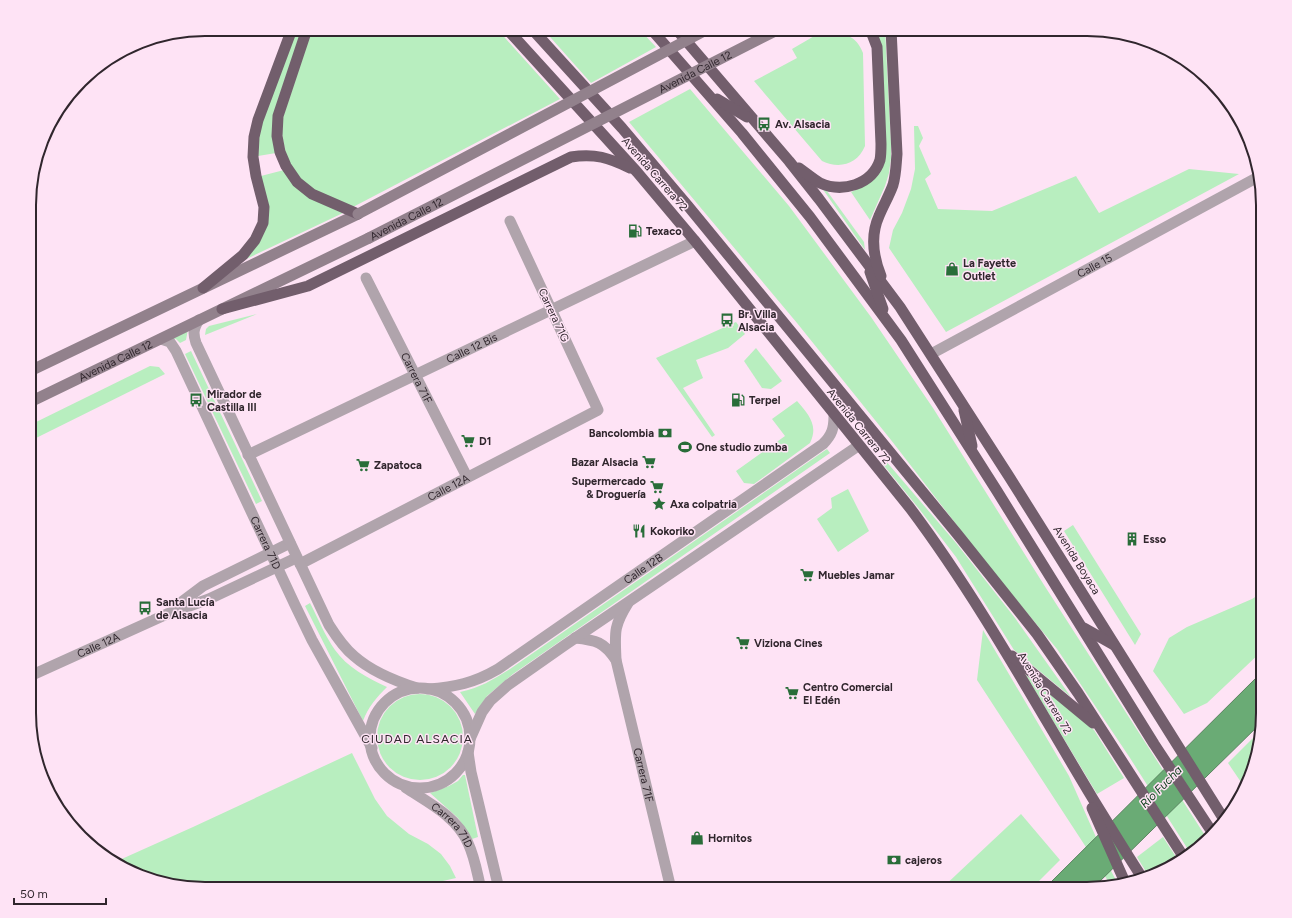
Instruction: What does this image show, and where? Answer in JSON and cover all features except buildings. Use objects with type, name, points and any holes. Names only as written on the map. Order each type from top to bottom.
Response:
[{"type":"highway","points":[[203,288],[243,254],[255,240],[263,223],[264,208],[254,162],[254,137],[258,120],[289,36]]},
{"type":"highway","points":[[305,36],[278,116],[277,136],[280,152],[286,166],[297,182],[312,194],[329,203],[358,214]]},
{"type":"highway","name":"Avenida Carrera 72","points":[[514,36],[636,172],[695,241],[858,446],[910,508],[938,545],[1005,651],[1075,768],[1092,801],[1140,873]]},
{"type":"highway","name":"Avenida Carrera 72","points":[[538,36],[622,128],[688,206],[1041,640],[1061,668],[1181,853]]},
{"type":"highway","points":[[657,36],[742,133],[810,217],[901,340],[1083,628],[1154,744],[1210,828]]},
{"type":"highway","points":[[682,36],[789,161],[900,307]]},
{"type":"highway","points":[[789,161],[819,182],[836,187],[851,186],[863,182],[874,171],[880,160],[881,144],[877,47],[873,36]]},
{"type":"highway","points":[[891,36],[897,154],[896,173],[889,196],[875,225],[873,242],[877,266],[900,307],[962,404],[973,453]]},
{"type":"highway","points":[[707,93],[756,122]]},
{"type":"highway","points":[[222,310],[296,290],[318,282],[571,157],[593,155],[599,156],[611,159],[636,172]]},
{"type":"highway","points":[[867,263],[886,319]]},
{"type":"highway","name":"Avenida Boyaca","points":[[962,404],[1222,815]]},
{"type":"highway","points":[[1083,628],[1115,646]]},
{"type":"highway","points":[[1005,651],[1100,729]]},
{"type":"highway","points":[[1092,801],[1122,876]]},
{"type":"main road","points":[[36,368],[358,214],[695,36]]},
{"type":"main road","name":"Avenida Calle 12","points":[[36,399],[369,238],[765,36]]},
{"type":"street","name":"Calle 15","points":[[931,354],[1254,179]]},
{"type":"street","name":"Carrera 71G","points":[[510,222],[598,410]]},
{"type":"street","name":"Calle 12 Bis","points":[[248,455],[695,241]]},
{"type":"street","name":"Carrera 71F","points":[[366,278],[467,477]]},
{"type":"street","name":"Carrera 71D","points":[[199,320],[193,334],[196,343],[329,625],[341,643],[354,657],[371,668],[399,682],[422,688]]},
{"type":"street","name":"Carrera 71D","points":[[161,339],[170,342],[173,345],[312,640],[372,748]]},
{"type":"street","name":"Calle 12A","points":[[36,673],[167,614],[208,599],[277,567],[298,561],[598,410]]},
{"type":"street","name":"Calle 12B","points":[[422,688],[446,687],[472,682],[498,669],[823,444],[831,436],[834,425],[834,416]]},
{"type":"street","name":"Calle 12B","points":[[470,739],[474,726],[482,712],[490,701],[508,685],[858,446]]},
{"type":"street","name":"Calle 12A","points":[[167,614],[203,586],[290,544]]},
{"type":"street","name":"Carrera 71F","points":[[628,603],[616,625],[616,660],[669,882]]},
{"type":"street","name":"Carrera 71F","points":[[575,638],[595,640],[603,644],[610,650],[616,660]]},
{"type":"street","points":[[422,688],[439,692],[458,706],[464,716],[470,739],[468,752],[460,768],[454,775],[439,784],[430,787],[416,787],[403,785],[395,781],[383,771],[378,764],[370,738],[374,720],[384,704],[399,693],[422,688]]},
{"type":"street","name":"Carrera 71D","points":[[468,752],[471,772],[496,882]]},
{"type":"street","name":"Carrera 71D","points":[[395,781],[442,811],[459,828],[468,842],[479,882]]},
{"type":"shaded area","points":[[293,36],[300,36],[278,100],[276,153],[258,156],[259,136]]},
{"type":"shaded area","points":[[310,36],[503,36],[560,99],[353,207],[314,190],[300,178],[290,164],[285,151],[282,134],[283,117]]},
{"type":"shaded area","points":[[549,36],[646,36],[656,47],[591,83]]},
{"type":"shaded area","points":[[814,36],[849,36],[857,42],[863,53],[865,146],[857,157],[847,164],[835,165],[822,161],[754,81],[797,58],[792,49]]},
{"type":"shaded area","points":[[874,36],[885,36],[891,158],[885,186],[870,220],[851,192],[864,186],[879,169]]},
{"type":"shaded area","points":[[690,89],[789,206],[871,317],[933,408],[1044,585],[1204,834],[1190,847],[1188,849],[1130,758],[1057,649],[990,568],[891,440],[797,323],[629,122]]},
{"type":"shaded area","points":[[914,126],[918,126],[923,138],[919,146],[931,174],[925,179],[938,209],[992,211],[1076,176],[1099,213],[1189,169],[1239,174],[946,332],[889,248],[893,230],[902,213],[911,189],[915,169]]},
{"type":"shaded area","points":[[284,170],[343,213],[240,262],[259,243],[261,176]]},
{"type":"shaded area","points":[[822,188],[827,191],[864,242],[865,250]]},
{"type":"shaded area","points":[[257,314],[205,335],[206,329],[209,326]]},
{"type":"shaded area","points":[[736,322],[745,334],[728,348],[696,360],[703,378],[683,388],[715,435],[712,437],[656,358]]},
{"type":"shaded area","points":[[188,329],[186,340],[180,343],[176,339],[170,338]]},
{"type":"shaded area","points":[[756,348],[782,381],[771,389],[762,388],[744,361]]},
{"type":"shaded area","points":[[191,351],[262,501],[256,504],[185,354]]},
{"type":"shaded area","points":[[150,366],[159,367],[165,374],[36,438],[36,422]]},
{"type":"shaded area","points":[[797,401],[808,415],[813,425],[810,443],[754,484],[744,483],[736,471],[785,436],[772,419]]},
{"type":"shaded area","points":[[827,449],[830,453],[513,674],[487,696],[475,714],[460,692],[480,686],[510,669]]},
{"type":"shaded area","points":[[885,460],[956,543],[1015,618],[1071,697],[1014,650],[956,557],[881,462]]},
{"type":"shaded area","points":[[848,489],[869,531],[838,552],[817,519],[832,508],[831,498]]},
{"type":"shaded area","points":[[1073,525],[1141,634],[1135,645],[1064,531]]},
{"type":"shaded area","points":[[1256,596],[1256,657],[1207,703],[1184,714],[1153,671],[1169,638],[1187,627]]},
{"type":"shaded area","points":[[310,603],[328,639],[345,662],[358,672],[387,687],[373,702],[363,721],[305,606]]},
{"type":"shaded area","points":[[983,630],[1069,776],[1116,880],[1108,881],[977,680]]},
{"type":"shaded area","points":[[1025,674],[1094,730],[1124,778],[1097,794]]},
{"type":"shaded area","points":[[412,694],[428,694],[437,697],[451,706],[460,720],[463,729],[463,745],[460,754],[451,768],[437,777],[428,780],[412,780],[396,773],[389,768],[384,761],[377,745],[377,729],[384,713],[389,706],[396,701]]},
{"type":"shaded area","points":[[1255,736],[1250,757],[1241,782],[1228,763]]},
{"type":"shaded area","points":[[352,753],[375,799],[387,816],[409,834],[428,844],[441,854],[450,866],[456,878],[439,882],[194,882],[172,879],[151,873],[130,865],[121,859]]},
{"type":"shaded area","points":[[463,775],[465,775],[478,837],[472,839],[458,818],[430,793],[449,786],[458,781]]},
{"type":"shaded area","points":[[1021,814],[1060,860],[1038,882],[948,882]]},
{"type":"shaded area","points":[[1163,837],[1176,856],[1162,865],[1146,871],[1137,857]]},
{"type":"water","name":"Río Fucha","points":[[1256,678],[1256,728],[1099,882],[1051,882]]},
{"type":"place","name":"Av. Alsacia","points":[[764,124]]},
{"type":"place","name":"Texaco","points":[[635,231]]},
{"type":"place","name":"La Fayette Outlet","points":[[952,269]]},
{"type":"place","name":"Br. Villa Alsacia","points":[[727,320]]},
{"type":"place","name":"Mirador de Castilla III","points":[[196,400]]},
{"type":"place","name":"Terpel","points":[[738,400]]},
{"type":"place","name":"Bancolombia","points":[[665,433]]},
{"type":"place","name":"D1","points":[[468,441]]},
{"type":"place","name":"One studio zumba","points":[[685,447]]},
{"type":"place","name":"Bazar Alsacia","points":[[649,462]]},
{"type":"place","name":"Zapatoca","points":[[363,465]]},
{"type":"place","name":"Supermercado & Droguería","points":[[657,487]]},
{"type":"place","name":"Axa colpatria","points":[[659,504]]},
{"type":"place","name":"Kokoriko","points":[[639,531]]},
{"type":"place","name":"Esso","points":[[1132,539]]},
{"type":"place","name":"Muebles Jamar","points":[[807,575]]},
{"type":"place","name":"Santa Lucía de Alsacia","points":[[145,608]]},
{"type":"place","name":"Viziona Cines","points":[[743,643]]},
{"type":"place","name":"Centro Comercial El Edén","points":[[792,693]]},
{"type":"place","name":"Hornitos","points":[[697,838]]},
{"type":"place","name":"cajeros","points":[[894,860]]},
{"type":"district","name":"CIUDAD ALSACIA","points":[[417,739]]}]
